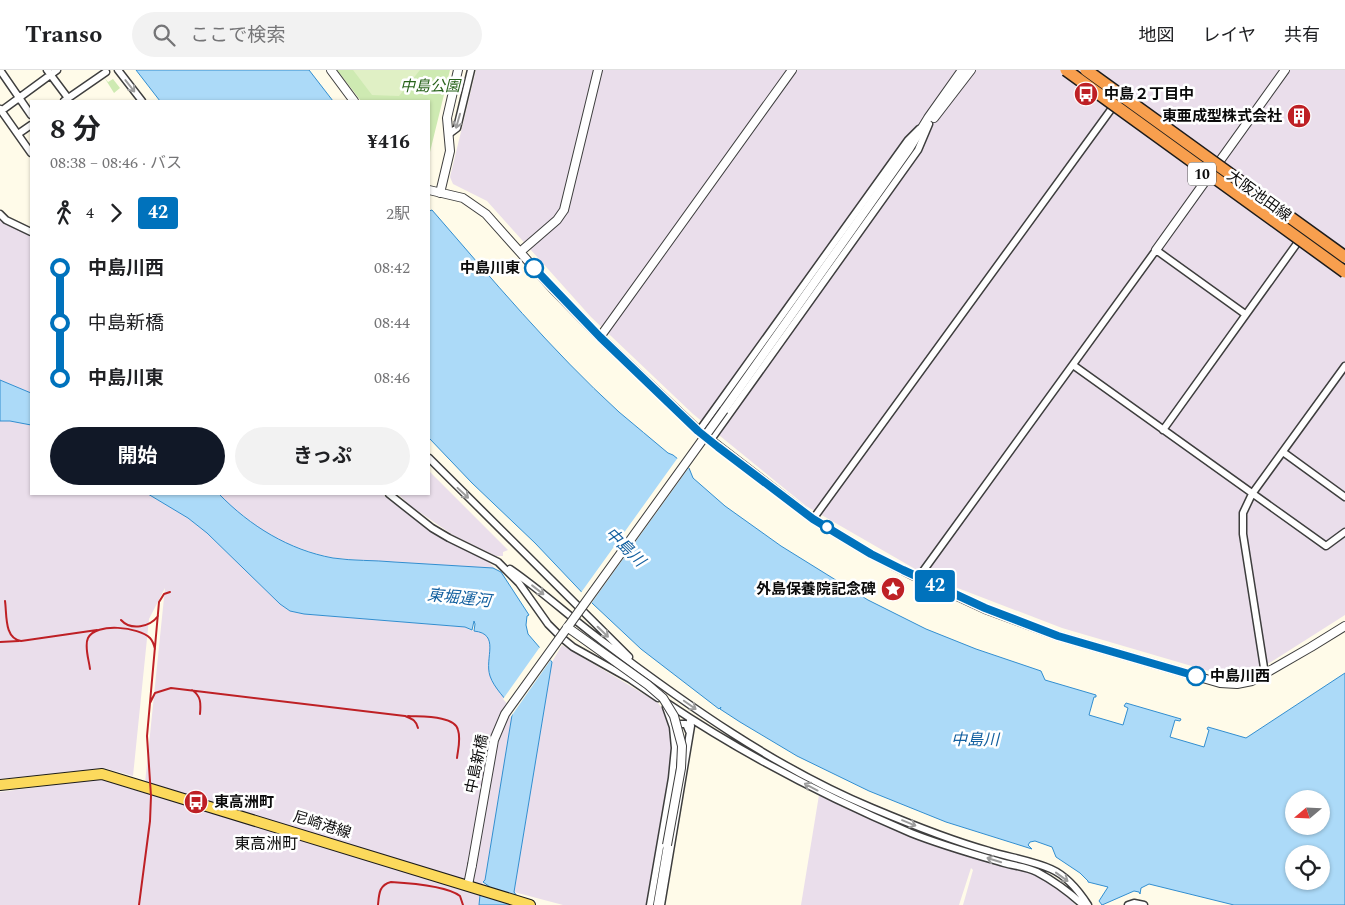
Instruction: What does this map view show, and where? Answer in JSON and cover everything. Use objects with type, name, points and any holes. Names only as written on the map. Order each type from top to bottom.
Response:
[{"type":"highway","points":[[1066,70],[1345,272]]},
{"type":"highway","points":[[1077,70],[1208,165],[1345,257]]},
{"type":"highway","points":[[1086,70],[1345,265]]},
{"type":"highway","points":[[1213,169],[1254,196]]},
{"type":"main road","name":"大阪池田線","points":[[1058,70],[1112,108],[1345,251]]},
{"type":"main road","name":"大阪池田線","points":[[1094,70],[1124,91],[1298,242],[1345,277]]},
{"type":"main road","name":"尼崎港線","points":[[0,785],[102,774],[530,905]]},
{"type":"street","points":[[30,152],[0,110],[49,72],[57,70]]},
{"type":"street","points":[[93,70],[98,77]]},
{"type":"street","points":[[118,70],[141,100]]},
{"type":"street","points":[[331,70],[353,100]]},
{"type":"street","points":[[440,193],[450,151],[447,118],[458,70]]},
{"type":"street","points":[[449,134],[457,128],[471,70]]},
{"type":"street","points":[[520,252],[557,220],[564,210],[598,70]]},
{"type":"street","points":[[600,337],[792,70]]},
{"type":"street","points":[[710,441],[918,150],[928,123],[962,70]]},
{"type":"street","points":[[698,431],[908,140],[928,123],[972,70]]},
{"type":"street","points":[[918,578],[1285,70]]},
{"type":"street","points":[[49,72],[66,100],[106,72]]},
{"type":"street","points":[[3,73],[30,114]]},
{"type":"street","points":[[813,519],[1124,91]]},
{"type":"street","name":"中島新橋","points":[[468,885],[494,740],[505,714],[635,535],[928,123]]},
{"type":"street","points":[[18,134],[30,126]]},
{"type":"street","points":[[430,190],[463,198],[478,207],[600,337],[710,441],[813,519],[871,554],[918,578],[985,608],[1058,636],[1220,683],[1246,683],[1265,674],[1345,626]]},
{"type":"street","points":[[0,214],[6,220],[30,232]]},
{"type":"street","points":[[1163,430],[1298,242]]},
{"type":"street","points":[[1156,250],[1246,314]]},
{"type":"street","points":[[1073,365],[1326,546],[1345,532]]},
{"type":"street","points":[[1265,674],[1242,528],[1243,513],[1252,494],[1345,366]]},
{"type":"street","points":[[1283,452],[1345,497]]},
{"type":"street","points":[[430,459],[650,677]]},
{"type":"street","points":[[391,495],[432,528],[498,562],[522,578],[650,677],[752,747],[870,808],[930,832],[1050,869],[1066,878],[1088,905]]},
{"type":"street","points":[[498,562],[519,584],[548,624],[562,638],[573,647],[630,679],[690,720],[816,790],[911,833],[958,849],[1035,871],[1064,888],[1083,905]]},
{"type":"street","points":[[567,627],[648,685],[663,698],[674,716],[682,746],[681,768],[657,905]]},
{"type":"street","points":[[650,905],[672,778],[675,748],[675,736],[668,711],[659,698]]},
{"type":"street","points":[[661,905],[692,726],[690,720]]},
{"type":"street","points":[[675,736],[678,726],[686,724],[689,729],[689,742]]},
{"type":"street","points":[[1128,905],[1134,903],[1144,905]]},
{"type":"shaded area","points":[[476,70],[1345,70],[1345,615],[1271,662],[1247,673],[1219,674],[1062,628],[929,577],[806,506],[693,414],[591,317],[487,201],[453,184],[450,177]]},
{"type":"shaded area","points":[[0,219],[6,224],[30,235],[30,393],[0,380]]},
{"type":"shaded area","points":[[0,421],[30,425],[30,495],[150,495],[188,518],[207,533],[280,604],[290,611],[304,614],[465,627],[470,630],[484,632],[488,635],[490,642],[490,676],[513,709],[485,880],[479,898],[479,905],[0,905],[0,792],[100,779],[144,793],[165,588],[149,619],[133,776],[104,768],[0,779]]},
{"type":"shaded area","points":[[430,472],[508,550],[503,552],[503,556],[496,556],[453,535],[412,507],[399,495],[430,495]]},
{"type":"shaded area","points":[[220,495],[383,495],[432,533],[487,561],[497,570],[334,558],[288,544],[262,530],[233,508]]},
{"type":"shaded area","points":[[562,645],[657,702],[668,715],[672,737],[672,765],[648,905],[563,905],[514,892],[552,662]]},
{"type":"shaded area","points":[[819,795],[886,826],[924,841],[1029,872],[1056,886],[1069,896],[1075,905],[963,905],[973,870],[971,868],[959,905],[801,905]]},
{"type":"green space","name":"中島公園","points":[[337,70],[450,70],[430,152],[430,100],[360,100]]},
{"type":"green space","points":[[353,70],[420,70],[399,96],[372,95]]},
{"type":"green space","points":[[104,77],[108,82],[113,79],[120,88],[114,93]]},
{"type":"water","points":[[136,70],[309,70],[332,100],[159,100]]},
{"type":"water","name":"中島川","points":[[432,210],[522,314],[570,364],[619,412],[689,468],[693,478],[725,506],[781,546],[868,600],[926,629],[976,649],[1041,671],[1045,680],[1096,695],[1089,715],[1123,725],[1128,708],[1124,706],[1126,703],[1181,719],[1180,721],[1175,720],[1170,737],[1204,747],[1209,730],[1207,729],[1208,727],[1246,738],[1345,673],[1345,905],[1234,905],[1149,884],[1141,888],[1140,894],[1134,891],[1102,905],[1099,901],[1108,887],[1088,882],[1080,873],[1056,857],[1052,847],[1035,841],[1030,842],[1028,845],[1032,849],[946,822],[869,791],[797,756],[740,722],[720,709],[721,707],[719,709],[641,649],[593,604],[535,543],[472,483],[430,439],[430,211]]},
{"type":"water","points":[[0,380],[30,393],[30,425],[0,421]]},
{"type":"water","name":"東堀運河","points":[[150,495],[220,495],[231,506],[271,535],[301,549],[333,558],[493,568],[501,572],[529,615],[527,616],[526,625],[528,634],[552,662],[514,892],[517,896],[515,905],[479,905],[480,895],[487,896],[490,887],[483,882],[485,880],[513,709],[497,689],[490,676],[489,642],[482,633],[474,631],[474,621],[472,630],[465,627],[304,614],[290,611],[280,604],[207,533],[188,518]]},
{"type":"pier","points":[[679,456],[690,466],[590,605],[580,594]]},
{"type":"pier","points":[[542,644],[552,658],[510,718],[510,707],[503,699]]},
{"type":"railway","points":[[139,905],[150,821],[151,796],[147,736],[159,602],[164,594],[170,592]]},
{"type":"railway","points":[[5,601],[9,631],[16,639],[21,641],[97,630]]},
{"type":"railway","points":[[121,620],[130,626],[140,626],[150,623],[158,616]]},
{"type":"railway","points":[[90,669],[87,641],[93,633],[100,630],[118,628],[137,631],[150,638],[155,649]]},
{"type":"railway","points":[[0,642],[19,641]]},
{"type":"railway","points":[[150,703],[155,693],[171,688],[405,716],[415,721],[418,728]]},
{"type":"railway","points":[[192,690],[200,700],[200,714]]},
{"type":"railway","points":[[408,716],[444,719],[455,725],[459,737],[457,758]]},
{"type":"railway","points":[[378,905],[379,894],[382,888],[391,882],[446,890],[460,896],[463,905]]},
{"type":"bus line","name":"42","points":[[534,268],[600,337],[698,431],[813,519],[871,554],[918,578],[985,608],[1058,636],[1196,676]]},
{"type":"place","name":"中島２丁目中","points":[[1086,94]]},
{"type":"place","name":"東亜成型株式会社","points":[[1299,116]]},
{"type":"place","name":"中島川東","points":[[534,268]]},
{"type":"place","name":"外島保養院記念碑","points":[[893,589]]},
{"type":"place","name":"中島川西","points":[[1196,676]]},
{"type":"place","name":"東高洲町","points":[[196,802]]},
{"type":"district","name":"東高洲町","points":[[266,844]]}]
